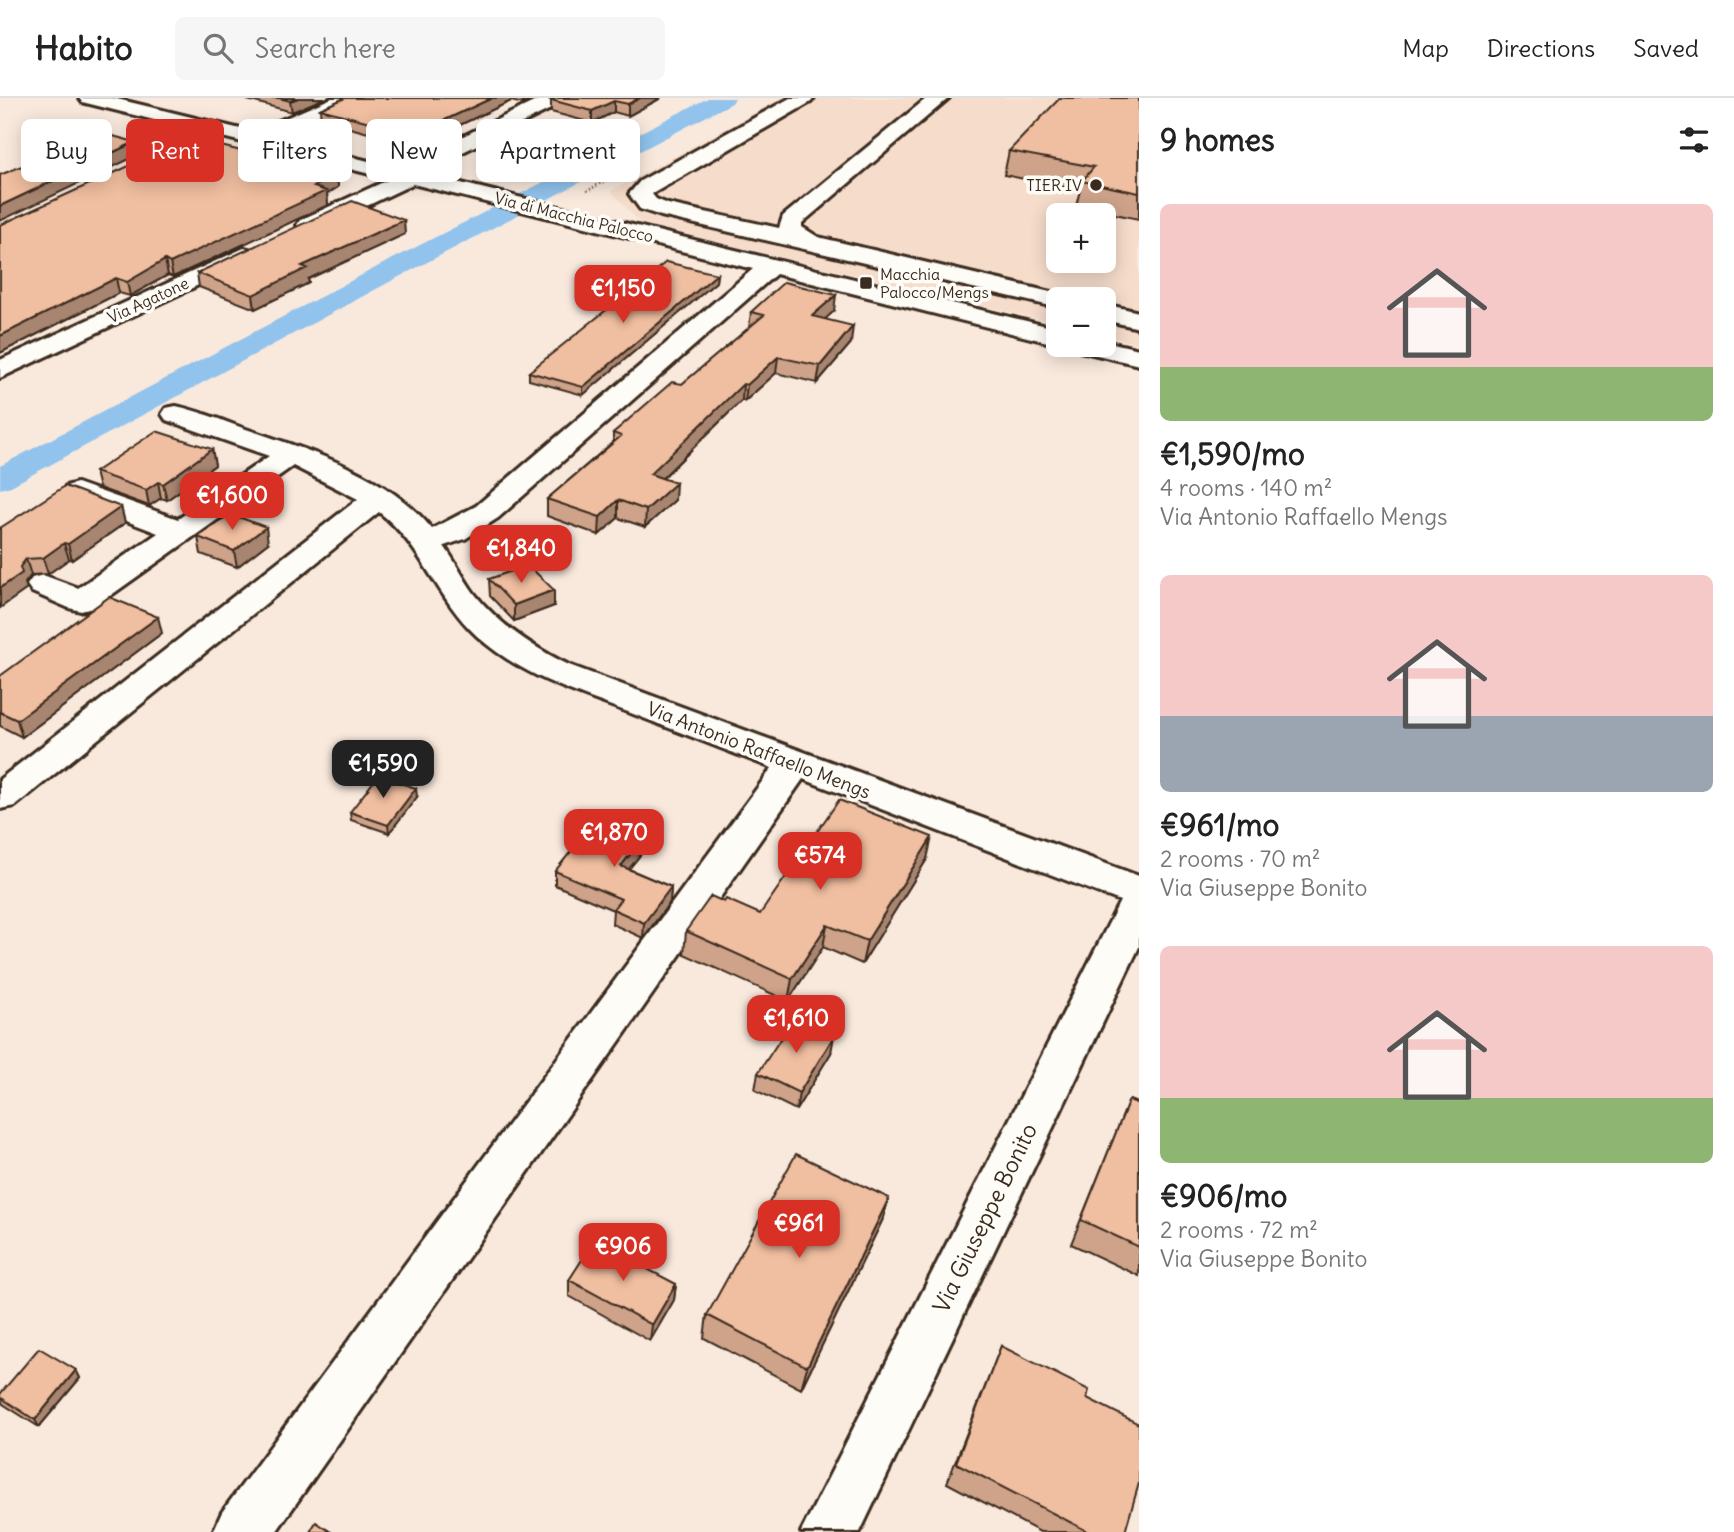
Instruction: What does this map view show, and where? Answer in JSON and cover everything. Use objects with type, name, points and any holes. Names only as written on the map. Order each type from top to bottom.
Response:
[{"type":"street","name":"Via di Macchia Palocco","points":[[89,98],[130,102],[183,119]]},
{"type":"street","points":[[301,119],[349,98]]},
{"type":"street","points":[[462,147],[558,98]]},
{"type":"street","points":[[804,98],[648,186],[640,194],[648,204],[661,209],[1046,298]]},
{"type":"street","points":[[810,242],[790,230],[791,221],[939,98]]},
{"type":"street","points":[[286,235],[394,182]]},
{"type":"street","name":"Via di Macchia Palocco","points":[[431,182],[1046,334]]},
{"type":"street","name":"Via Agatone","points":[[0,370],[261,247]]},
{"type":"street","points":[[426,542],[454,532],[481,516],[771,266]]},
{"type":"street","points":[[1116,315],[1139,320]]},
{"type":"street","points":[[1116,351],[1139,357]]},
{"type":"street","name":"Via Antonio Raffaello Mengs","points":[[176,414],[289,455],[341,477],[378,498],[404,517],[426,542],[468,607],[493,632],[525,656],[571,679],[1139,892]]},
{"type":"street","points":[[43,585],[81,601],[289,455]]},
{"type":"street","points":[[89,487],[189,525]]},
{"type":"street","points":[[2,797],[378,498]]},
{"type":"street","points":[[242,1532],[794,764]]},
{"type":"street","name":"Via Giuseppe Bonito","points":[[830,1532],[1139,904]]},
{"type":"shaded area","points":[[782,98],[1139,98],[1139,344],[1116,338],[1116,287],[1046,287],[1046,321],[640,223],[611,191],[628,182],[640,182],[640,175]]},
{"type":"building","points":[[345,98],[492,98],[447,119],[366,119],[366,121],[320,109]]},
{"type":"building","points":[[640,98],[628,104],[614,101],[592,111],[551,100]]},
{"type":"building","points":[[1060,98],[1139,98],[1139,193],[1082,181],[1094,167],[1009,151]]},
{"type":"building","points":[[112,136],[126,140],[126,146],[112,153]]},
{"type":"building","points":[[224,147],[238,150],[238,182],[323,182],[314,187],[326,191],[170,263],[165,260],[127,282],[116,278],[0,336],[0,225],[94,182],[112,182],[112,174],[126,167],[126,182],[224,182]]},
{"type":"building","points":[[21,166],[21,182],[51,182],[0,206],[0,175]]},
{"type":"building","points":[[352,201],[404,220],[302,266],[307,268],[253,295],[197,273]]},
{"type":"building","points":[[666,262],[717,274],[583,387],[529,372]]},
{"type":"building","points":[[784,282],[836,295],[812,316],[853,326],[820,366],[778,357],[747,385],[743,384],[650,474],[676,483],[646,510],[618,500],[600,517],[547,499],[621,436],[613,433],[672,382],[682,384],[764,315],[751,312]]},
{"type":"building","points":[[156,431],[212,449],[163,484],[158,482],[146,490],[95,472]]},
{"type":"building","points":[[65,486],[121,507],[43,558],[26,559],[20,567],[22,573],[0,588],[0,528]]},
{"type":"building","points":[[230,514],[266,527],[234,551],[198,537]]},
{"type":"building","points":[[528,565],[554,590],[514,605],[489,579]]},
{"type":"building","points":[[109,597],[158,617],[17,720],[0,712],[0,676]]},
{"type":"building","points":[[378,776],[416,788],[388,825],[350,812]]},
{"type":"building","points":[[839,800],[932,837],[867,941],[827,925],[792,979],[686,931],[711,896],[724,902],[726,899],[760,914]]},
{"type":"building","points":[[599,817],[645,835],[621,866],[671,887],[644,923],[613,909],[621,899],[555,871]]},
{"type":"building","points":[[794,1018],[834,1036],[799,1093],[758,1073]]},
{"type":"building","points":[[1129,1100],[1139,1104],[1139,1247],[1081,1220]]},
{"type":"building","points":[[796,1154],[889,1198],[807,1367],[707,1315]]},
{"type":"building","points":[[594,1241],[676,1284],[652,1325],[569,1280]]},
{"type":"building","points":[[1001,1346],[1089,1390],[1087,1398],[1139,1424],[1139,1483],[1125,1532],[1089,1532],[956,1463]]},
{"type":"building","points":[[39,1348],[76,1370],[35,1420],[0,1397],[0,1394]]},
{"type":"building","points":[[316,1522],[331,1532],[310,1532]]},
{"type":"waterway","points":[[0,479],[386,273],[724,98]]},
{"type":"place","name":"TIER IV","points":[[1096,185]]},
{"type":"place","name":"Macchia Palocco/Mengs","points":[[866,283]]}]
